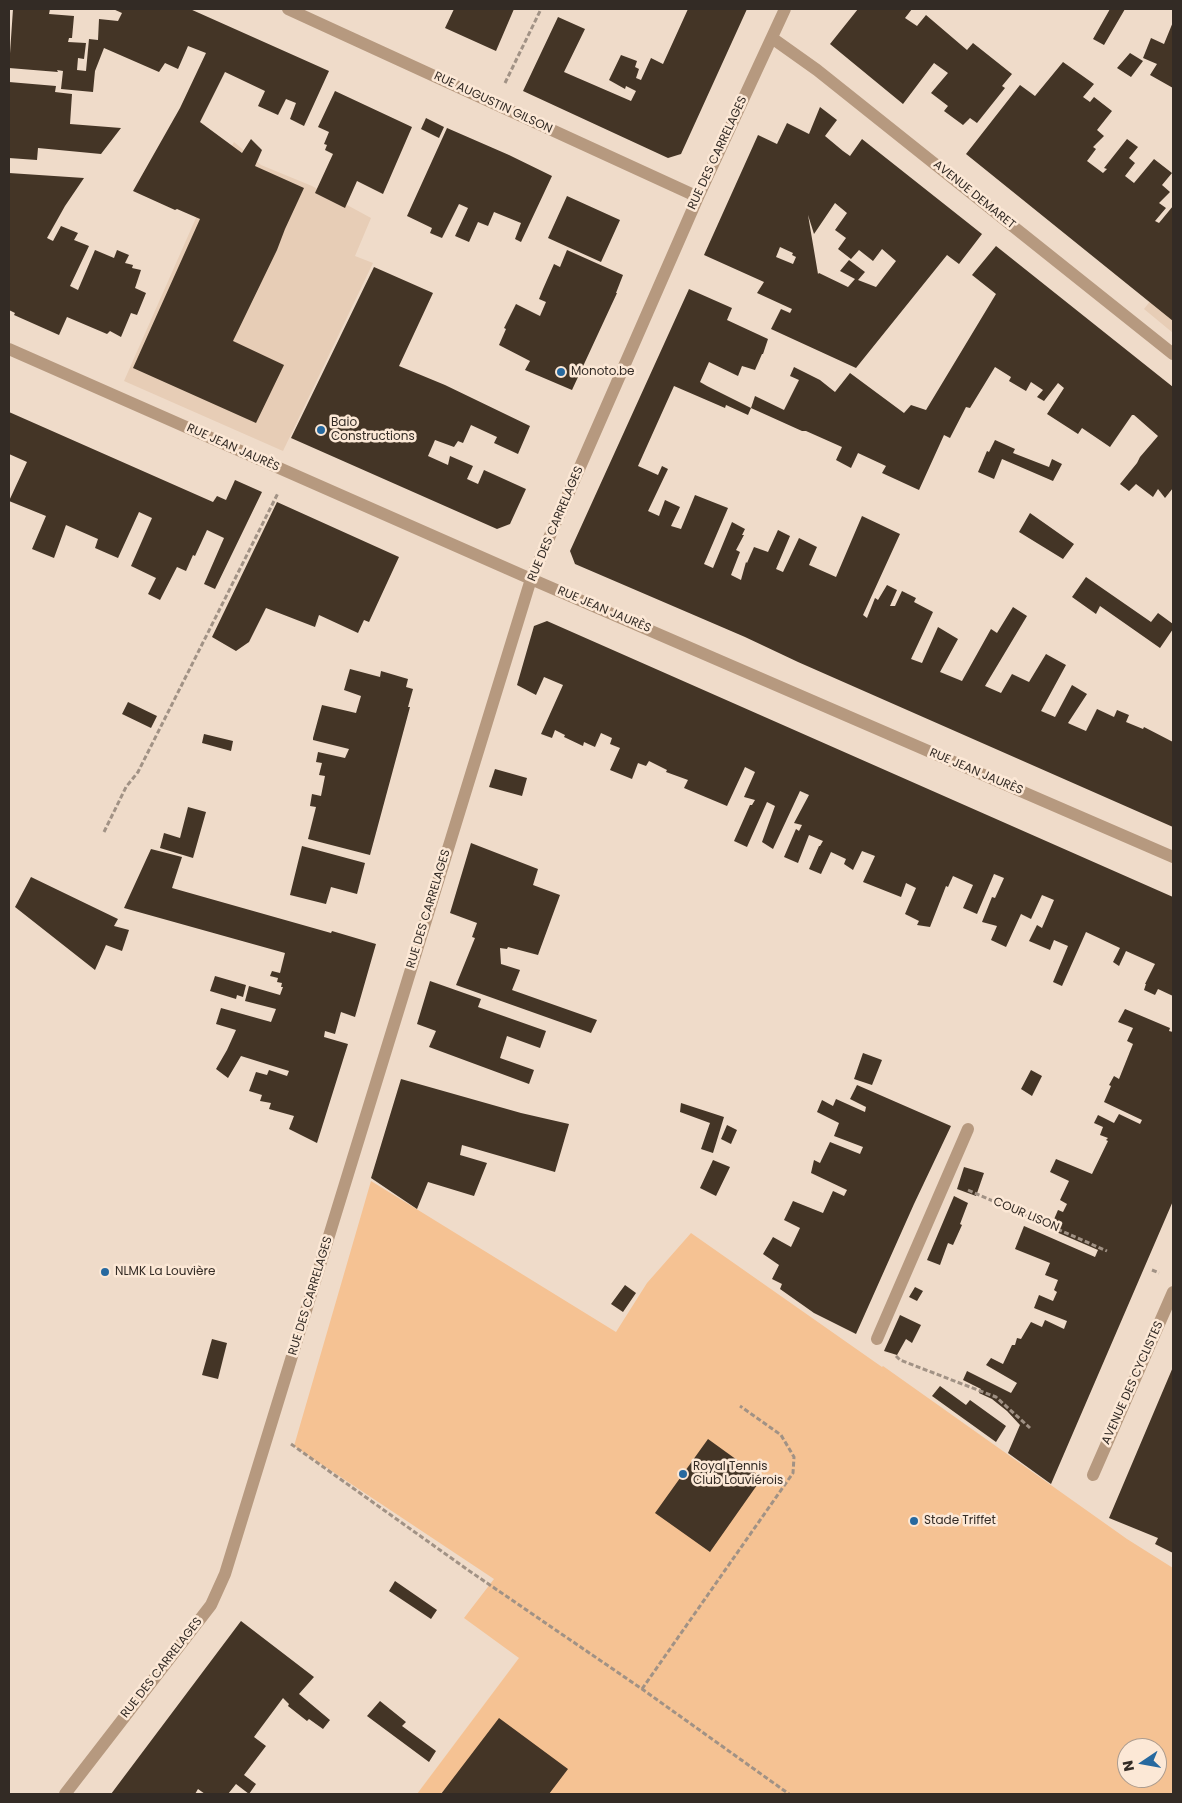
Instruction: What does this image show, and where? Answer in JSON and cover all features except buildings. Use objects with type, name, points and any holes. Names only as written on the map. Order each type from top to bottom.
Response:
[{"type":"street","name":"RUE AUGUSTIN GILSON","points":[[288,9],[698,197]]},
{"type":"street","name":"RUE DES CARRELAGES","points":[[65,1794],[211,1605],[225,1574],[532,579],[698,197],[785,9]]},
{"type":"street","name":"AVENUE DEMARET","points":[[772,38],[825,76],[1173,354]]},
{"type":"street","name":"RUE JEAN JAURÈS","points":[[9,349],[532,579],[1173,857]]},
{"type":"street","points":[[877,1340],[968,1128]]},
{"type":"street","name":"AVENUE DES CYCLISTES","points":[[1093,1475],[1173,1292]]},
{"type":"path","points":[[495,104],[541,9]]},
{"type":"path","points":[[104,832],[126,787],[138,772],[289,472]]},
{"type":"path","name":"COUR LISON","points":[[946,1180],[1107,1250]]},
{"type":"path","points":[[877,1340],[900,1360],[996,1397],[1030,1428]]},
{"type":"path","points":[[642,1689],[793,1473],[794,1457],[780,1435],[740,1406]]},
{"type":"path","points":[[296,1447],[468,1570],[642,1689],[789,1794]]},
{"type":"shaded area","points":[[234,142],[261,165],[312,186],[371,218],[355,256],[373,263],[283,451],[124,381],[203,202]]},
{"type":"shaded area","points":[[1173,272],[1173,333],[1144,309]]},
{"type":"shaded area","name":"Royal Tennis Club Louviérois","points":[[371,1181],[616,1332],[647,1283],[691,1233],[1127,1539],[1173,1568],[1173,1794],[417,1794],[519,1658],[464,1618],[494,1579],[294,1446]]},
{"type":"place","name":"Monoto.be","points":[[561,372]]},
{"type":"place","name":"Baio Constructions","points":[[321,430]]},
{"type":"place","name":"NLMK La Louvière","points":[[105,1272]]},
{"type":"place","name":"Royal Tennis Club Louviérois","points":[[683,1474]]},
{"type":"place","name":"Stade Triffet","points":[[914,1521]]}]
